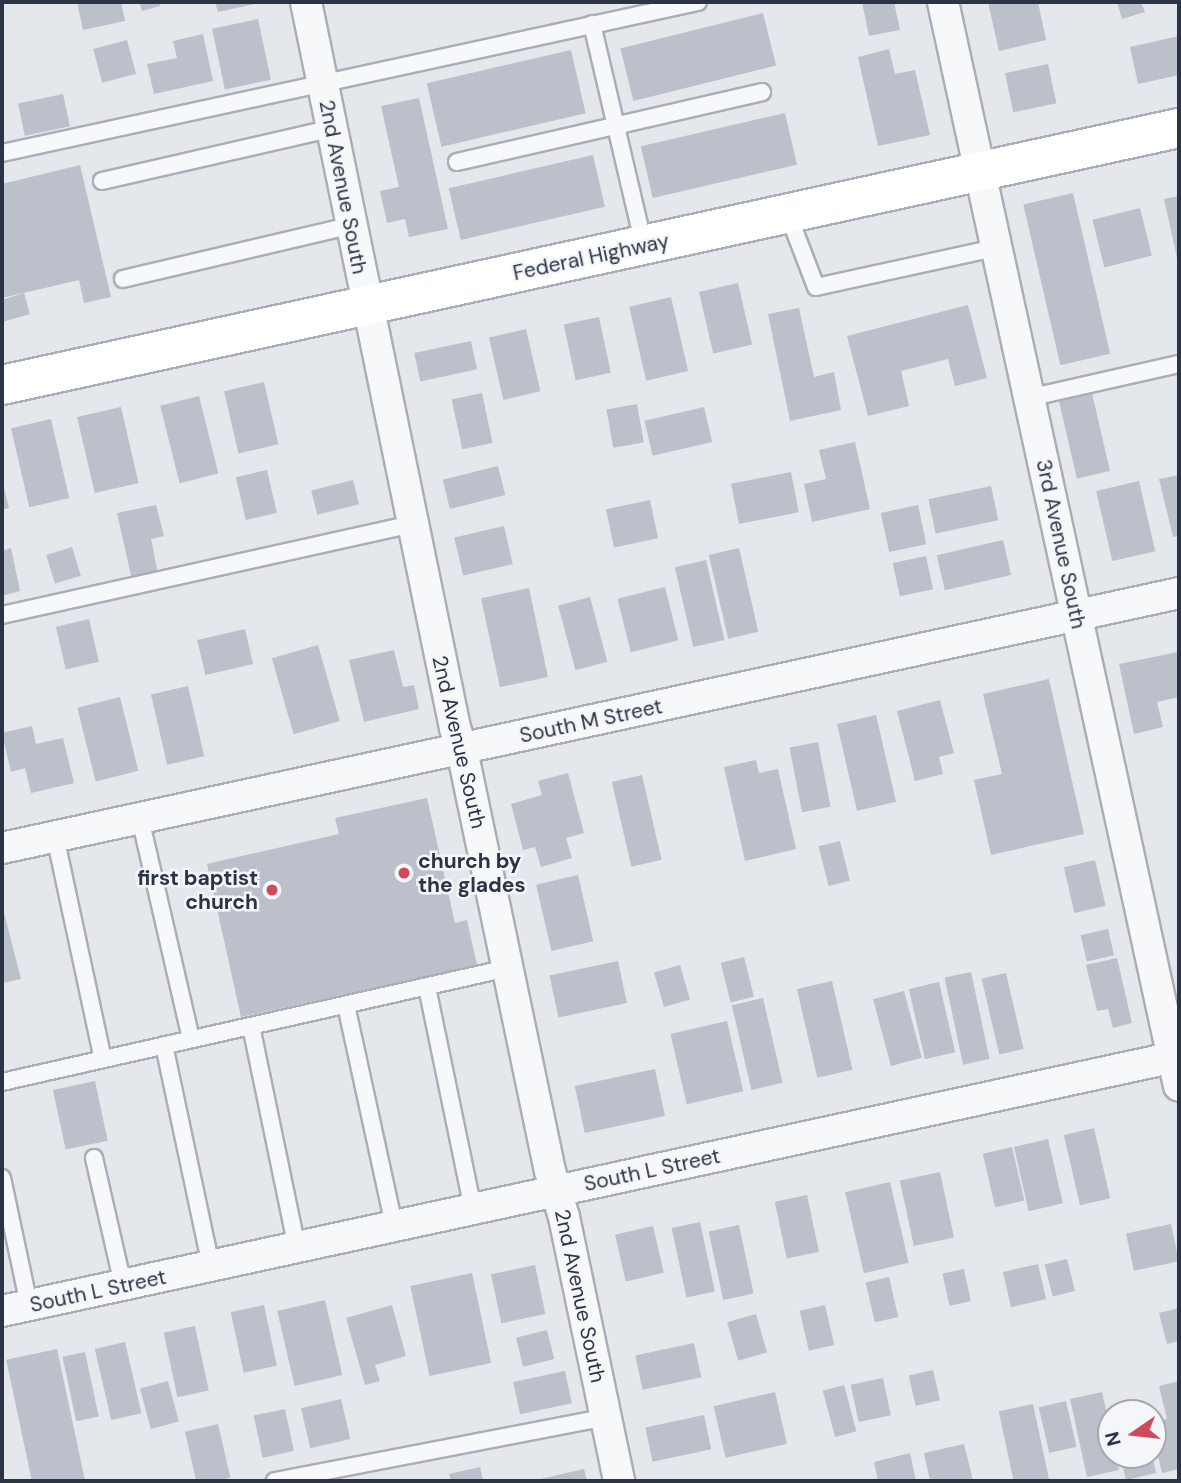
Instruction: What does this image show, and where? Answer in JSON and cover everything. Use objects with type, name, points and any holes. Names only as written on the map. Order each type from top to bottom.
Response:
[{"type":"main road","name":"Federal Highway","points":[[2,385],[1179,128]]},
{"type":"street","name":"2nd Avenue South","points":[[306,2],[354,225],[366,306],[455,728],[462,750],[550,1171],[558,1191],[619,1481]]},
{"type":"street","name":"3rd Avenue South","points":[[943,2],[1177,1067]]},
{"type":"street","name":"South M Street","points":[[2,848],[1179,593]]},
{"type":"street","name":"South L Street","points":[[15,1308],[558,1191],[1177,1067]]},
{"type":"lane","points":[[2,153],[323,81],[698,2]]},
{"type":"lane","points":[[592,24],[644,245]]},
{"type":"lane","points":[[457,162],[762,92]]},
{"type":"lane","points":[[102,181],[333,128]]},
{"type":"lane","points":[[788,214],[817,286],[995,248]]},
{"type":"lane","points":[[122,279],[354,225]]},
{"type":"lane","points":[[1028,398],[1179,364]]},
{"type":"lane","points":[[2,615],[412,524]]},
{"type":"lane","points":[[140,818],[191,1039]]},
{"type":"lane","points":[[55,836],[103,1059]]},
{"type":"lane","points":[[2,1082],[508,968]]},
{"type":"lane","points":[[427,987],[473,1209]]},
{"type":"lane","points":[[346,1005],[394,1226]]},
{"type":"lane","points":[[251,1026],[297,1248]]},
{"type":"lane","points":[[164,1045],[211,1266]]},
{"type":"lane","points":[[94,1157],[123,1285]]},
{"type":"lane","points":[[2,1178],[15,1308]]},
{"type":"lane","points":[[275,1481],[606,1417]]},
{"type":"building","points":[[77,2],[121,2],[125,21],[83,30]]},
{"type":"building","points":[[139,2],[159,2],[160,6],[142,11]]},
{"type":"building","points":[[215,2],[259,2],[259,3],[218,12]]},
{"type":"building","points":[[862,2],[894,2],[900,30],[869,36]]},
{"type":"building","points":[[988,2],[1038,2],[1046,40],[999,51]]},
{"type":"building","points":[[1117,2],[1141,2],[1145,12],[1122,19]]},
{"type":"building","points":[[763,13],[776,65],[633,101],[620,49]]},
{"type":"building","points":[[258,19],[271,80],[225,89],[212,29]]},
{"type":"building","points":[[203,34],[213,81],[154,94],[147,64],[177,58],[173,41]]},
{"type":"building","points":[[1179,36],[1179,75],[1138,84],[1130,47]]},
{"type":"building","points":[[127,40],[136,74],[102,83],[93,49]]},
{"type":"building","points":[[889,49],[895,74],[915,70],[930,135],[878,146],[858,57]]},
{"type":"building","points":[[571,50],[586,113],[441,147],[427,83]]},
{"type":"building","points":[[1048,64],[1056,103],[1013,112],[1005,73]]},
{"type":"building","points":[[63,94],[70,126],[25,136],[18,104]]},
{"type":"building","points":[[419,98],[448,229],[409,237],[405,219],[387,223],[380,191],[399,187],[381,106]]},
{"type":"building","points":[[785,113],[797,165],[653,198],[641,146]]},
{"type":"building","points":[[593,155],[605,207],[461,240],[449,188]]},
{"type":"building","points":[[80,165],[111,297],[84,303],[79,280],[2,298],[2,184]]},
{"type":"building","points":[[1073,193],[1110,354],[1060,365],[1023,204]]},
{"type":"building","points":[[1179,196],[1179,262],[1178,262],[1164,199]]},
{"type":"building","points":[[1140,208],[1152,256],[1104,267],[1092,220]]},
{"type":"building","points":[[738,283],[752,344],[713,353],[699,292]]},
{"type":"building","points":[[24,293],[30,314],[2,322],[2,300]]},
{"type":"building","points":[[671,297],[688,371],[646,381],[629,307]]},
{"type":"building","points":[[968,305],[987,378],[955,386],[948,359],[901,371],[909,406],[868,416],[847,336]]},
{"type":"building","points":[[799,308],[814,377],[834,372],[841,410],[790,421],[768,314]]},
{"type":"building","points":[[599,317],[611,373],[576,380],[564,324]]},
{"type":"building","points":[[526,329],[540,391],[503,400],[489,338]]},
{"type":"building","points":[[471,341],[477,369],[420,381],[414,353]]},
{"type":"building","points":[[264,382],[278,444],[238,454],[224,391]]},
{"type":"building","points":[[482,393],[493,443],[462,449],[452,399]]},
{"type":"building","points":[[1092,393],[1110,471],[1077,479],[1059,401]]},
{"type":"building","points":[[199,396],[218,474],[180,483],[160,406]]},
{"type":"building","points":[[637,404],[644,442],[613,448],[606,409]]},
{"type":"building","points":[[121,407],[139,483],[95,493],[77,417]]},
{"type":"building","points":[[704,407],[712,442],[653,456],[645,421]]},
{"type":"building","points":[[51,419],[69,498],[29,507],[11,428]]},
{"type":"building","points":[[855,442],[870,509],[812,522],[804,484],[826,479],[819,450]]},
{"type":"building","points":[[498,466],[505,495],[450,509],[443,480]]},
{"type":"building","points":[[267,470],[277,513],[246,520],[236,477]]},
{"type":"building","points":[[791,472],[799,512],[739,524],[731,484]]},
{"type":"building","points":[[1179,475],[1179,536],[1173,537],[1159,479]]},
{"type":"building","points":[[2,480],[9,508],[2,510]]},
{"type":"building","points":[[353,480],[359,504],[317,515],[311,490]]},
{"type":"building","points":[[1139,481],[1155,551],[1112,561],[1096,491]]},
{"type":"building","points":[[991,486],[998,520],[936,534],[928,499]]},
{"type":"building","points":[[650,500],[658,538],[614,548],[606,509]]},
{"type":"building","points":[[156,505],[164,536],[151,539],[158,574],[132,580],[117,513]]},
{"type":"building","points":[[918,505],[926,544],[889,552],[881,513]]},
{"type":"building","points":[[504,526],[513,564],[463,575],[454,537]]},
{"type":"building","points":[[1003,540],[1011,575],[945,590],[937,555]]},
{"type":"building","points":[[72,547],[81,576],[55,584],[46,555]]},
{"type":"building","points":[[11,548],[20,591],[2,596],[2,551]]},
{"type":"building","points":[[739,548],[758,632],[728,639],[709,555]]},
{"type":"building","points":[[926,556],[933,589],[900,596],[893,563]]},
{"type":"building","points":[[706,560],[724,640],[693,647],[675,567]]},
{"type":"building","points":[[665,587],[678,640],[631,652],[617,599]]},
{"type":"building","points":[[529,588],[548,677],[500,687],[481,598]]},
{"type":"building","points":[[590,597],[607,662],[575,670],[558,606]]},
{"type":"building","points":[[89,619],[99,662],[66,670],[56,627]]},
{"type":"building","points":[[245,629],[253,664],[205,675],[197,640]]},
{"type":"building","points":[[318,645],[340,721],[294,734],[272,658]]},
{"type":"building","points":[[394,650],[403,687],[414,685],[419,709],[364,722],[349,660]]},
{"type":"building","points":[[1178,652],[1179,697],[1157,702],[1163,727],[1134,734],[1119,664]]},
{"type":"building","points":[[1049,679],[1084,834],[991,855],[974,780],[1002,774],[983,694]]},
{"type":"building","points":[[188,686],[204,756],[167,765],[151,695]]},
{"type":"building","points":[[120,697],[138,771],[96,781],[77,708]]},
{"type":"building","points":[[940,700],[954,753],[939,757],[943,774],[915,781],[897,711]]},
{"type":"building","points":[[876,715],[896,802],[857,811],[837,724]]},
{"type":"building","points":[[32,726],[36,744],[63,738],[74,783],[31,793],[25,768],[11,772],[2,733]]},
{"type":"building","points":[[818,742],[831,807],[802,812],[790,748]]},
{"type":"building","points":[[756,760],[759,773],[778,769],[796,849],[745,861],[724,767]]},
{"type":"building","points":[[568,773],[584,833],[566,838],[572,858],[541,867],[535,847],[523,850],[511,804],[542,795],[538,781]]},
{"type":"building","points":[[642,775],[662,860],[631,867],[612,782]]},
{"type":"building","points":[[427,798],[455,923],[467,920],[477,965],[241,1017],[207,864],[339,834],[335,818]]},
{"type":"building","points":[[840,841],[850,881],[829,886],[819,846]]},
{"type":"building","points":[[1095,860],[1106,906],[1074,913],[1064,867]]},
{"type":"building","points":[[578,875],[593,941],[551,951],[536,885]]},
{"type":"building","points":[[2,905],[21,979],[2,983]]},
{"type":"building","points":[[1108,929],[1114,955],[1087,962],[1081,935]]},
{"type":"building","points":[[744,957],[754,997],[731,1003],[721,963]]},
{"type":"building","points":[[1117,958],[1132,1023],[1113,1028],[1108,1009],[1097,1011],[1086,965]]},
{"type":"building","points":[[618,961],[627,1003],[558,1018],[550,976]]},
{"type":"building","points":[[680,965],[690,1000],[664,1007],[654,972]]},
{"type":"building","points":[[971,972],[990,1059],[963,1065],[945,978]]},
{"type":"building","points":[[1006,973],[1024,1049],[999,1055],[982,979]]},
{"type":"building","points":[[832,981],[852,1070],[817,1078],[797,989]]},
{"type":"building","points":[[939,982],[955,1052],[925,1059],[909,989]]},
{"type":"building","points":[[904,991],[922,1058],[891,1066],[873,999]]},
{"type":"building","points":[[763,998],[783,1083],[751,1090],[732,1005]]},
{"type":"building","points":[[727,1021],[743,1091],[687,1104],[670,1034]]},
{"type":"building","points":[[655,1069],[665,1116],[585,1133],[575,1086]]},
{"type":"building","points":[[95,1081],[108,1141],[66,1150],[53,1090]]},
{"type":"building","points":[[1094,1128],[1110,1198],[1080,1205],[1064,1135]]},
{"type":"building","points":[[1048,1139],[1063,1203],[1029,1211],[1014,1147]]},
{"type":"building","points":[[1012,1147],[1024,1201],[995,1207],[983,1154]]},
{"type":"building","points":[[940,1172],[954,1238],[914,1246],[900,1181]]},
{"type":"building","points":[[890,1182],[909,1263],[864,1273],[845,1192]]},
{"type":"building","points":[[807,1195],[819,1252],[787,1259],[775,1202]]},
{"type":"building","points":[[700,1222],[715,1291],[686,1297],[672,1228]]},
{"type":"building","points":[[1171,1224],[1179,1261],[1134,1271],[1126,1234]]},
{"type":"building","points":[[739,1225],[754,1293],[723,1300],[709,1231]]},
{"type":"building","points":[[653,1226],[664,1273],[626,1282],[615,1235]]},
{"type":"building","points":[[1067,1259],[1075,1291],[1053,1297],[1045,1265]]},
{"type":"building","points":[[1038,1264],[1046,1299],[1011,1307],[1003,1272]]},
{"type":"building","points":[[535,1265],[545,1314],[501,1323],[491,1274]]},
{"type":"building","points":[[964,1269],[971,1301],[949,1306],[942,1274]]},
{"type":"building","points":[[472,1273],[491,1363],[430,1376],[410,1286]]},
{"type":"building","points":[[889,1277],[898,1317],[875,1322],[866,1282]]},
{"type":"building","points":[[325,1300],[342,1375],[295,1386],[277,1311]]},
{"type":"building","points":[[264,1305],[277,1366],[244,1373],[231,1312]]},
{"type":"building","points":[[392,1305],[406,1356],[375,1365],[380,1381],[365,1385],[346,1318]]},
{"type":"building","points":[[825,1305],[834,1345],[809,1351],[800,1311]]},
{"type":"building","points":[[1179,1308],[1179,1341],[1167,1344],[1159,1313]]},
{"type":"building","points":[[756,1314],[767,1352],[738,1361],[727,1322]]},
{"type":"building","points":[[195,1326],[209,1391],[177,1397],[164,1333]]},
{"type":"building","points":[[547,1330],[554,1359],[523,1367],[516,1338]]},
{"type":"building","points":[[125,1342],[141,1413],[111,1420],[95,1349]]},
{"type":"building","points":[[694,1343],[701,1377],[643,1390],[635,1355]]},
{"type":"building","points":[[57,1349],[85,1481],[32,1481],[6,1360]]},
{"type":"building","points":[[85,1352],[99,1417],[76,1421],[63,1357]]},
{"type":"building","points":[[933,1370],[940,1400],[916,1406],[909,1376]]},
{"type":"building","points":[[565,1371],[572,1403],[520,1414],[513,1382]]},
{"type":"building","points":[[883,1378],[891,1415],[859,1422],[851,1385]]},
{"type":"building","points":[[168,1381],[179,1422],[151,1429],[140,1389]]},
{"type":"building","points":[[1179,1381],[1179,1469],[1162,1473],[1161,1469],[1167,1469],[1167,1399],[1162,1399],[1159,1386]]},
{"type":"building","points":[[844,1385],[856,1431],[835,1437],[823,1391]]},
{"type":"building","points":[[775,1392],[787,1444],[726,1458],[714,1406]]},
{"type":"building","points":[[1102,1392],[1104,1399],[1097,1399],[1097,1469],[1119,1470],[1087,1477],[1070,1399]]},
{"type":"building","points":[[341,1399],[350,1439],[310,1448],[301,1408]]},
{"type":"building","points":[[1066,1401],[1077,1447],[1049,1453],[1039,1407]]},
{"type":"building","points":[[1033,1404],[1049,1481],[1014,1481],[999,1411]]},
{"type":"building","points":[[285,1409],[294,1451],[263,1458],[254,1416]]},
{"type":"building","points":[[704,1415],[711,1449],[653,1462],[645,1427]]},
{"type":"building","points":[[218,1424],[230,1478],[196,1481],[185,1432]]},
{"type":"building","points":[[964,1444],[973,1481],[930,1481],[924,1453]]},
{"type":"building","points":[[910,1453],[916,1481],[878,1481],[874,1462]]},
{"type":"building","points":[[480,1467],[483,1481],[451,1481],[449,1474]]},
{"type":"building","points":[[584,1469],[587,1481],[536,1481],[536,1480]]},
{"type":"building","points":[[1123,1469],[1155,1469],[1156,1473],[1126,1480]]},
{"type":"place","name":"church by the glades","points":[[404,873]]},
{"type":"place","name":"first baptist church","points":[[272,890]]}]
